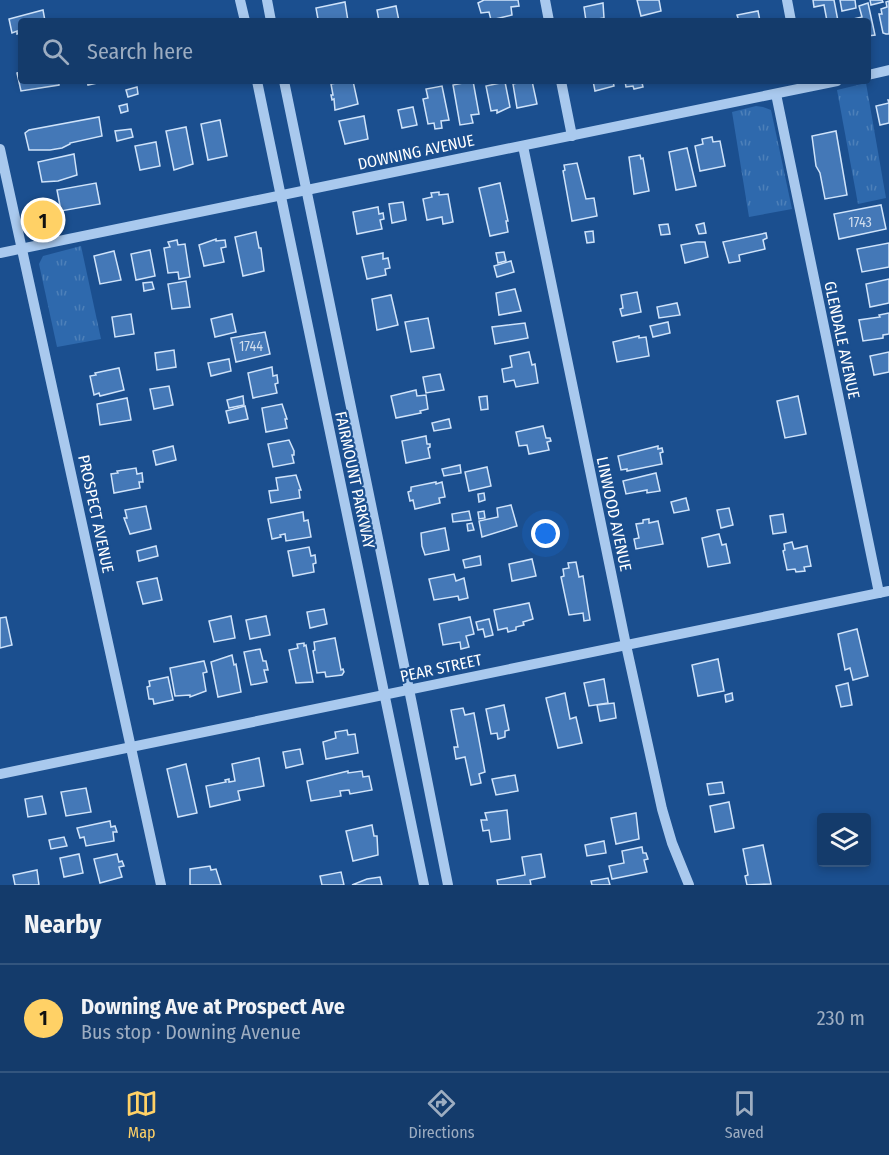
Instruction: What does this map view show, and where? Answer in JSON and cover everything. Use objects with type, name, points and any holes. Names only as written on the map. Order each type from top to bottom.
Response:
[{"type":"street","points":[[240,0],[244,18]]},
{"type":"street","points":[[267,0],[271,18]]},
{"type":"street","points":[[545,0],[548,18]]},
{"type":"street","points":[[787,0],[790,18]]},
{"type":"street","points":[[871,74],[889,70]]},
{"type":"street","name":"FAIRMOUNT PARKWAY","points":[[258,84],[424,885]]},
{"type":"street","name":"FAIRMOUNT PARKWAY","points":[[285,84],[448,885]]},
{"type":"street","points":[[562,84],[572,136]]},
{"type":"street","name":"DOWNING AVENUE","points":[[0,254],[776,94],[804,84]]},
{"type":"street","name":"GLENDALE AVENUE","points":[[776,94],[884,592]]},
{"type":"street","name":"LINWOOD AVENUE","points":[[523,146],[662,809],[672,843],[689,885]]},
{"type":"street","name":"PROSPECT AVENUE","points":[[0,149],[161,885]]},
{"type":"street","name":"PEAR STREET","points":[[0,774],[884,592]]},
{"type":"green space","points":[[866,84],[886,198],[858,204],[837,90]]},
{"type":"green space","points":[[756,106],[771,110],[792,209],[749,217],[732,112]]},
{"type":"green space","points":[[81,246],[101,339],[57,347],[39,264],[43,256]]},
{"type":"building","points":[[484,0],[518,0],[519,6],[511,7],[512,15],[490,18],[489,12],[481,13],[478,3]]},
{"type":"building","points":[[637,0],[659,0],[661,11],[641,16]]},
{"type":"building","points":[[813,0],[834,0],[837,18],[826,18],[824,5],[814,7]]},
{"type":"building","points":[[840,0],[855,0],[856,8],[842,11]]},
{"type":"building","points":[[870,0],[882,0],[883,2],[871,5]]},
{"type":"building","points":[[889,1],[889,34],[886,34],[883,33],[879,14],[882,14],[881,9],[887,7],[886,2]]},
{"type":"building","points":[[345,2],[348,18],[318,18],[316,8]]},
{"type":"building","points":[[603,3],[604,18],[586,18],[584,7]]},
{"type":"building","points":[[868,3],[875,35],[871,36],[871,18],[858,18],[862,17],[859,6]]},
{"type":"building","points":[[396,6],[398,18],[378,18],[377,10]]},
{"type":"building","points":[[43,10],[44,18],[18,18],[17,34],[17,31],[12,33],[9,19]]},
{"type":"building","points":[[758,11],[759,18],[738,18],[737,15]]},
{"type":"building","points":[[19,84],[59,84],[59,85],[21,91]]},
{"type":"building","points":[[331,84],[354,84],[358,104],[335,110],[334,99],[332,100],[331,95],[333,95]]},
{"type":"building","points":[[474,84],[479,114],[471,115],[473,123],[460,125],[453,85]]},
{"type":"building","points":[[505,84],[510,107],[497,113],[497,110],[491,111],[486,86]]},
{"type":"building","points":[[513,84],[533,84],[537,104],[517,108]]},
{"type":"building","points":[[594,84],[614,84],[614,86],[595,91]]},
{"type":"building","points":[[626,84],[642,84],[643,87],[634,89],[633,86],[626,87]]},
{"type":"building","points":[[442,86],[449,120],[441,121],[442,128],[435,129],[434,123],[428,124],[423,99],[428,98],[426,89]]},
{"type":"building","points":[[137,87],[138,94],[128,97],[126,90]]},
{"type":"building","points":[[889,103],[889,123],[880,125],[876,106]]},
{"type":"building","points":[[127,104],[128,111],[121,113],[119,106]]},
{"type":"building","points":[[413,107],[417,125],[402,128],[398,110]]},
{"type":"building","points":[[364,116],[368,139],[345,144],[339,121]]},
{"type":"building","points":[[99,117],[102,136],[70,143],[62,148],[29,150],[25,133],[29,130]]},
{"type":"building","points":[[220,120],[227,156],[208,160],[201,124]]},
{"type":"building","points":[[186,127],[193,164],[174,170],[166,131]]},
{"type":"building","points":[[131,129],[133,137],[117,141],[115,131]]},
{"type":"building","points":[[836,131],[847,195],[825,199],[820,173],[816,166],[812,136]]},
{"type":"building","points":[[712,137],[713,142],[720,141],[725,166],[700,171],[695,146],[703,144],[702,139]]},
{"type":"building","points":[[156,142],[160,166],[140,170],[135,146]]},
{"type":"building","points":[[687,148],[696,186],[676,190],[669,152]]},
{"type":"building","points":[[74,154],[77,175],[58,181],[42,182],[38,162]]},
{"type":"building","points":[[640,155],[641,159],[643,158],[649,191],[634,194],[629,157]]},
{"type":"building","points":[[577,163],[586,199],[594,198],[597,216],[572,221],[563,171],[565,170],[564,165]]},
{"type":"building","points":[[96,183],[100,204],[61,211],[57,190]]},
{"type":"building","points":[[500,183],[508,232],[490,236],[479,188]]},
{"type":"building","points":[[439,192],[439,195],[448,194],[453,222],[443,224],[442,217],[427,220],[423,199],[432,197],[431,193]]},
{"type":"building","points":[[403,202],[406,220],[392,223],[389,204]]},
{"type":"building","points":[[881,205],[886,229],[839,239],[834,214]]},
{"type":"building","points":[[378,207],[379,214],[383,213],[384,219],[380,220],[382,229],[357,234],[353,212]]},
{"type":"building","points":[[704,223],[706,233],[699,234],[696,225]]},
{"type":"building","points":[[668,224],[670,234],[661,235],[659,225]]},
{"type":"building","points":[[593,231],[594,242],[587,243],[585,232]]},
{"type":"building","points":[[256,232],[264,271],[243,276],[235,237]]},
{"type":"building","points":[[766,233],[767,238],[763,240],[765,249],[739,255],[740,261],[729,263],[723,242]]},
{"type":"building","points":[[216,239],[216,241],[225,240],[226,247],[221,248],[224,262],[204,266],[199,245]]},
{"type":"building","points":[[177,240],[178,245],[185,244],[190,277],[179,279],[178,272],[168,273],[164,248],[170,247],[168,242]]},
{"type":"building","points":[[705,242],[708,257],[685,263],[681,245]]},
{"type":"building","points":[[889,243],[889,267],[862,272],[857,249]]},
{"type":"building","points":[[150,250],[155,276],[136,280],[131,254]]},
{"type":"building","points":[[114,251],[121,280],[100,284],[94,256]]},
{"type":"building","points":[[504,252],[506,261],[498,263],[496,253]]},
{"type":"building","points":[[383,253],[383,259],[388,258],[390,268],[385,269],[386,275],[367,279],[362,257]]},
{"type":"building","points":[[511,261],[514,272],[497,277],[494,266]]},
{"type":"building","points":[[889,279],[889,303],[870,307],[866,284]]},
{"type":"building","points":[[186,281],[190,307],[172,309],[168,284]]},
{"type":"building","points":[[152,282],[154,289],[144,291],[143,283]]},
{"type":"building","points":[[515,289],[521,311],[499,315],[496,293]]},
{"type":"building","points":[[637,292],[641,312],[622,316],[621,295]]},
{"type":"building","points":[[391,295],[398,325],[377,330],[372,299]]},
{"type":"building","points":[[677,303],[680,315],[659,318],[657,307]]},
{"type":"building","points":[[889,313],[889,334],[883,335],[883,338],[863,341],[859,320],[880,317],[879,315]]},
{"type":"building","points":[[131,314],[134,334],[115,337],[112,317]]},
{"type":"building","points":[[232,314],[236,332],[215,337],[211,319]]},
{"type":"building","points":[[428,318],[434,348],[411,352],[405,322]]},
{"type":"building","points":[[668,322],[670,333],[653,337],[650,326]]},
{"type":"building","points":[[525,323],[528,338],[495,344],[492,327]]},
{"type":"building","points":[[265,332],[270,354],[236,362],[231,338]]},
{"type":"building","points":[[639,336],[639,338],[646,337],[649,356],[617,362],[613,342]]},
{"type":"building","points":[[174,350],[176,367],[157,370],[155,353]]},
{"type":"building","points":[[529,352],[532,365],[535,364],[538,383],[516,387],[514,380],[504,382],[502,369],[512,367],[510,356]]},
{"type":"building","points":[[889,352],[889,372],[874,375],[870,356]]},
{"type":"building","points":[[229,359],[231,371],[211,376],[208,363]]},
{"type":"building","points":[[272,367],[273,376],[277,375],[278,383],[275,384],[277,393],[253,398],[248,373]]},
{"type":"building","points":[[119,368],[124,390],[100,396],[99,393],[94,395],[90,376]]},
{"type":"building","points":[[440,374],[444,390],[426,393],[423,377]]},
{"type":"building","points":[[169,386],[173,405],[154,409],[150,389]]},
{"type":"building","points":[[416,390],[417,396],[426,395],[428,409],[420,411],[421,413],[396,418],[391,396]]},
{"type":"building","points":[[243,396],[244,405],[229,408],[227,400]]},
{"type":"building","points":[[487,396],[488,409],[481,410],[479,397]]},
{"type":"building","points":[[798,396],[806,434],[785,438],[777,401]]},
{"type":"building","points":[[127,398],[131,420],[100,425],[97,404]]},
{"type":"building","points":[[282,404],[287,419],[285,419],[287,428],[266,432],[262,408]]},
{"type":"building","points":[[245,406],[248,419],[229,423],[226,411]]},
{"type":"building","points":[[449,419],[451,428],[434,431],[432,423]]},
{"type":"building","points":[[543,426],[546,438],[550,438],[551,441],[547,442],[549,450],[529,454],[527,445],[519,446],[516,432]]},
{"type":"building","points":[[426,436],[427,444],[430,444],[428,448],[430,458],[406,463],[402,441]]},
{"type":"building","points":[[289,440],[294,451],[292,455],[294,463],[273,467],[268,444]]},
{"type":"building","points":[[173,446],[176,460],[156,465],[153,451]]},
{"type":"building","points":[[658,446],[658,449],[662,448],[663,452],[660,453],[662,464],[627,471],[627,469],[621,470],[618,456]]},
{"type":"building","points":[[460,465],[461,473],[444,476],[442,469]]},
{"type":"building","points":[[487,467],[491,486],[469,491],[465,472]]},
{"type":"building","points":[[136,468],[137,474],[142,473],[143,482],[139,482],[140,488],[114,493],[111,474]]},
{"type":"building","points":[[656,473],[660,491],[647,493],[647,490],[626,494],[623,481]]},
{"type":"building","points":[[296,475],[301,490],[299,490],[300,498],[271,503],[269,491],[278,490],[276,478]]},
{"type":"building","points":[[436,482],[436,484],[442,482],[445,497],[439,498],[440,503],[415,509],[408,492],[411,491],[411,487]]},
{"type":"building","points":[[484,493],[485,500],[479,502],[478,494]]},
{"type":"building","points":[[686,498],[689,510],[674,513],[671,502]]},
{"type":"building","points":[[511,505],[517,526],[482,537],[479,521],[498,517],[497,508]]},
{"type":"building","points":[[146,506],[151,529],[130,534],[124,518],[127,518],[125,510]]},
{"type":"building","points":[[729,508],[733,525],[721,528],[717,510]]},
{"type":"building","points":[[469,511],[471,520],[453,522],[452,514]]},
{"type":"building","points":[[484,511],[485,518],[479,519],[478,512]]},
{"type":"building","points":[[303,512],[304,521],[308,520],[311,537],[286,541],[285,534],[272,539],[268,519]]},
{"type":"building","points":[[783,514],[786,532],[773,534],[770,516]]},
{"type":"building","points":[[649,519],[649,523],[658,521],[663,544],[636,549],[634,539],[639,538],[636,524]]},
{"type":"building","points":[[472,523],[474,530],[468,531],[467,524]]},
{"type":"building","points":[[445,528],[449,550],[425,555],[421,533]]},
{"type":"building","points":[[719,534],[722,545],[726,544],[730,563],[708,567],[702,538]]},
{"type":"building","points":[[792,542],[794,549],[807,546],[811,566],[804,567],[805,571],[787,570],[784,544]]},
{"type":"building","points":[[156,546],[158,556],[139,561],[137,551]]},
{"type":"building","points":[[309,547],[311,556],[315,555],[314,572],[293,576],[288,551]]},
{"type":"building","points":[[480,556],[481,565],[465,568],[463,560]]},
{"type":"building","points":[[532,559],[536,576],[512,581],[509,564]]},
{"type":"building","points":[[576,562],[579,577],[583,576],[590,620],[584,621],[583,613],[569,615],[561,577],[564,576],[563,569],[569,568],[568,563]]},
{"type":"building","points":[[454,574],[456,581],[464,578],[468,598],[459,600],[458,596],[434,600],[429,579]]},
{"type":"building","points":[[157,578],[162,600],[143,604],[137,582]]},
{"type":"building","points":[[529,603],[533,619],[523,622],[524,625],[516,627],[516,630],[508,632],[507,628],[498,630],[494,610]]},
{"type":"building","points":[[324,609],[327,624],[310,628],[307,612]]},
{"type":"building","points":[[231,616],[235,638],[214,642],[209,621]]},
{"type":"building","points":[[266,616],[270,635],[250,639],[246,620]]},
{"type":"building","points":[[6,617],[12,645],[0,648],[0,618]]},
{"type":"building","points":[[470,617],[474,634],[466,636],[469,647],[461,649],[460,642],[443,645],[439,624]]},
{"type":"building","points":[[489,619],[493,635],[485,637],[483,629],[478,630],[476,622]]},
{"type":"building","points":[[857,629],[868,676],[853,680],[850,668],[845,670],[838,634]]},
{"type":"building","points":[[335,638],[341,670],[343,669],[344,672],[342,675],[326,677],[325,672],[317,673],[313,651],[315,650],[314,642]]},
{"type":"building","points":[[304,643],[313,682],[296,683],[289,650],[298,648],[297,644]]},
{"type":"building","points":[[260,649],[268,670],[264,670],[267,682],[251,685],[244,652]]},
{"type":"building","points":[[232,655],[241,692],[218,697],[211,662]]},
{"type":"building","points":[[718,659],[724,691],[698,696],[692,665]]},
{"type":"building","points":[[204,661],[207,672],[203,673],[206,691],[190,697],[190,695],[175,696],[170,668]]},
{"type":"building","points":[[168,677],[173,700],[154,704],[153,699],[149,699],[147,687],[150,686],[149,681]]},
{"type":"building","points":[[604,679],[608,703],[589,706],[584,683]]},
{"type":"building","points":[[848,683],[852,705],[841,707],[836,686]]},
{"type":"building","points":[[565,693],[570,719],[576,717],[582,743],[558,748],[546,698]]},
{"type":"building","points":[[732,693],[733,700],[726,702],[725,695]]},
{"type":"building","points":[[614,703],[616,718],[600,721],[597,705]]},
{"type":"building","points":[[504,705],[509,730],[505,731],[505,737],[498,739],[497,733],[491,734],[486,709]]},
{"type":"building","points":[[463,708],[465,715],[474,713],[485,772],[479,774],[481,783],[471,785],[465,757],[456,759],[454,747],[458,747],[451,710]]},
{"type":"building","points":[[347,730],[348,735],[355,734],[358,753],[326,759],[323,742],[336,738],[335,732]]},
{"type":"building","points":[[300,749],[303,764],[286,768],[283,752]]},
{"type":"building","points":[[259,758],[264,786],[238,791],[240,800],[210,807],[206,786],[226,782],[225,780],[229,779],[229,782],[235,781],[232,764]]},
{"type":"building","points":[[186,764],[197,813],[178,817],[167,769]]},
{"type":"building","points":[[348,771],[348,773],[362,771],[363,777],[369,776],[372,790],[350,794],[349,790],[340,791],[341,796],[311,801],[307,781]]},
{"type":"building","points":[[515,775],[518,791],[496,795],[492,779]]},
{"type":"building","points":[[722,782],[724,793],[709,795],[707,784]]},
{"type":"building","points":[[86,788],[91,812],[66,816],[61,792]]},
{"type":"building","points":[[42,796],[46,814],[28,817],[25,799]]},
{"type":"building","points":[[729,802],[734,828],[715,832],[710,806]]},
{"type":"building","points":[[507,810],[510,839],[491,842],[489,830],[483,831],[481,820],[487,820],[485,813]]},
{"type":"building","points":[[636,813],[639,839],[616,844],[611,818]]},
{"type":"building","points":[[110,821],[111,827],[115,826],[117,832],[113,832],[114,841],[86,846],[84,837],[80,838],[77,828]]},
{"type":"building","points":[[372,825],[374,836],[377,836],[378,855],[353,861],[346,831]]},
{"type":"building","points":[[64,837],[67,846],[51,849],[49,840]]},
{"type":"building","points":[[604,841],[606,853],[587,856],[585,845]]},
{"type":"building","points":[[763,845],[771,884],[747,885],[745,876],[748,875],[743,849]]},
{"type":"building","points":[[642,847],[648,859],[644,860],[647,872],[612,879],[609,866],[624,863],[622,851]]},
{"type":"building","points":[[79,854],[83,873],[64,877],[60,858]]},
{"type":"building","points":[[117,854],[119,862],[122,861],[124,866],[119,867],[122,877],[100,883],[94,859]]},
{"type":"building","points":[[541,854],[545,877],[530,880],[531,885],[498,885],[497,880],[525,875],[522,857]]},
{"type":"building","points":[[210,866],[211,870],[216,869],[221,885],[190,885],[190,869]]},
{"type":"building","points":[[37,870],[39,885],[15,885],[13,875]]},
{"type":"building","points":[[341,872],[344,885],[322,885],[320,876]]},
{"type":"building","points":[[380,877],[382,885],[352,885],[367,879]]},
{"type":"building","points":[[608,878],[610,885],[592,885],[591,881]]},
{"type":"place","name":"Downing Ave at Prospect Ave","points":[[43,220]]}]
